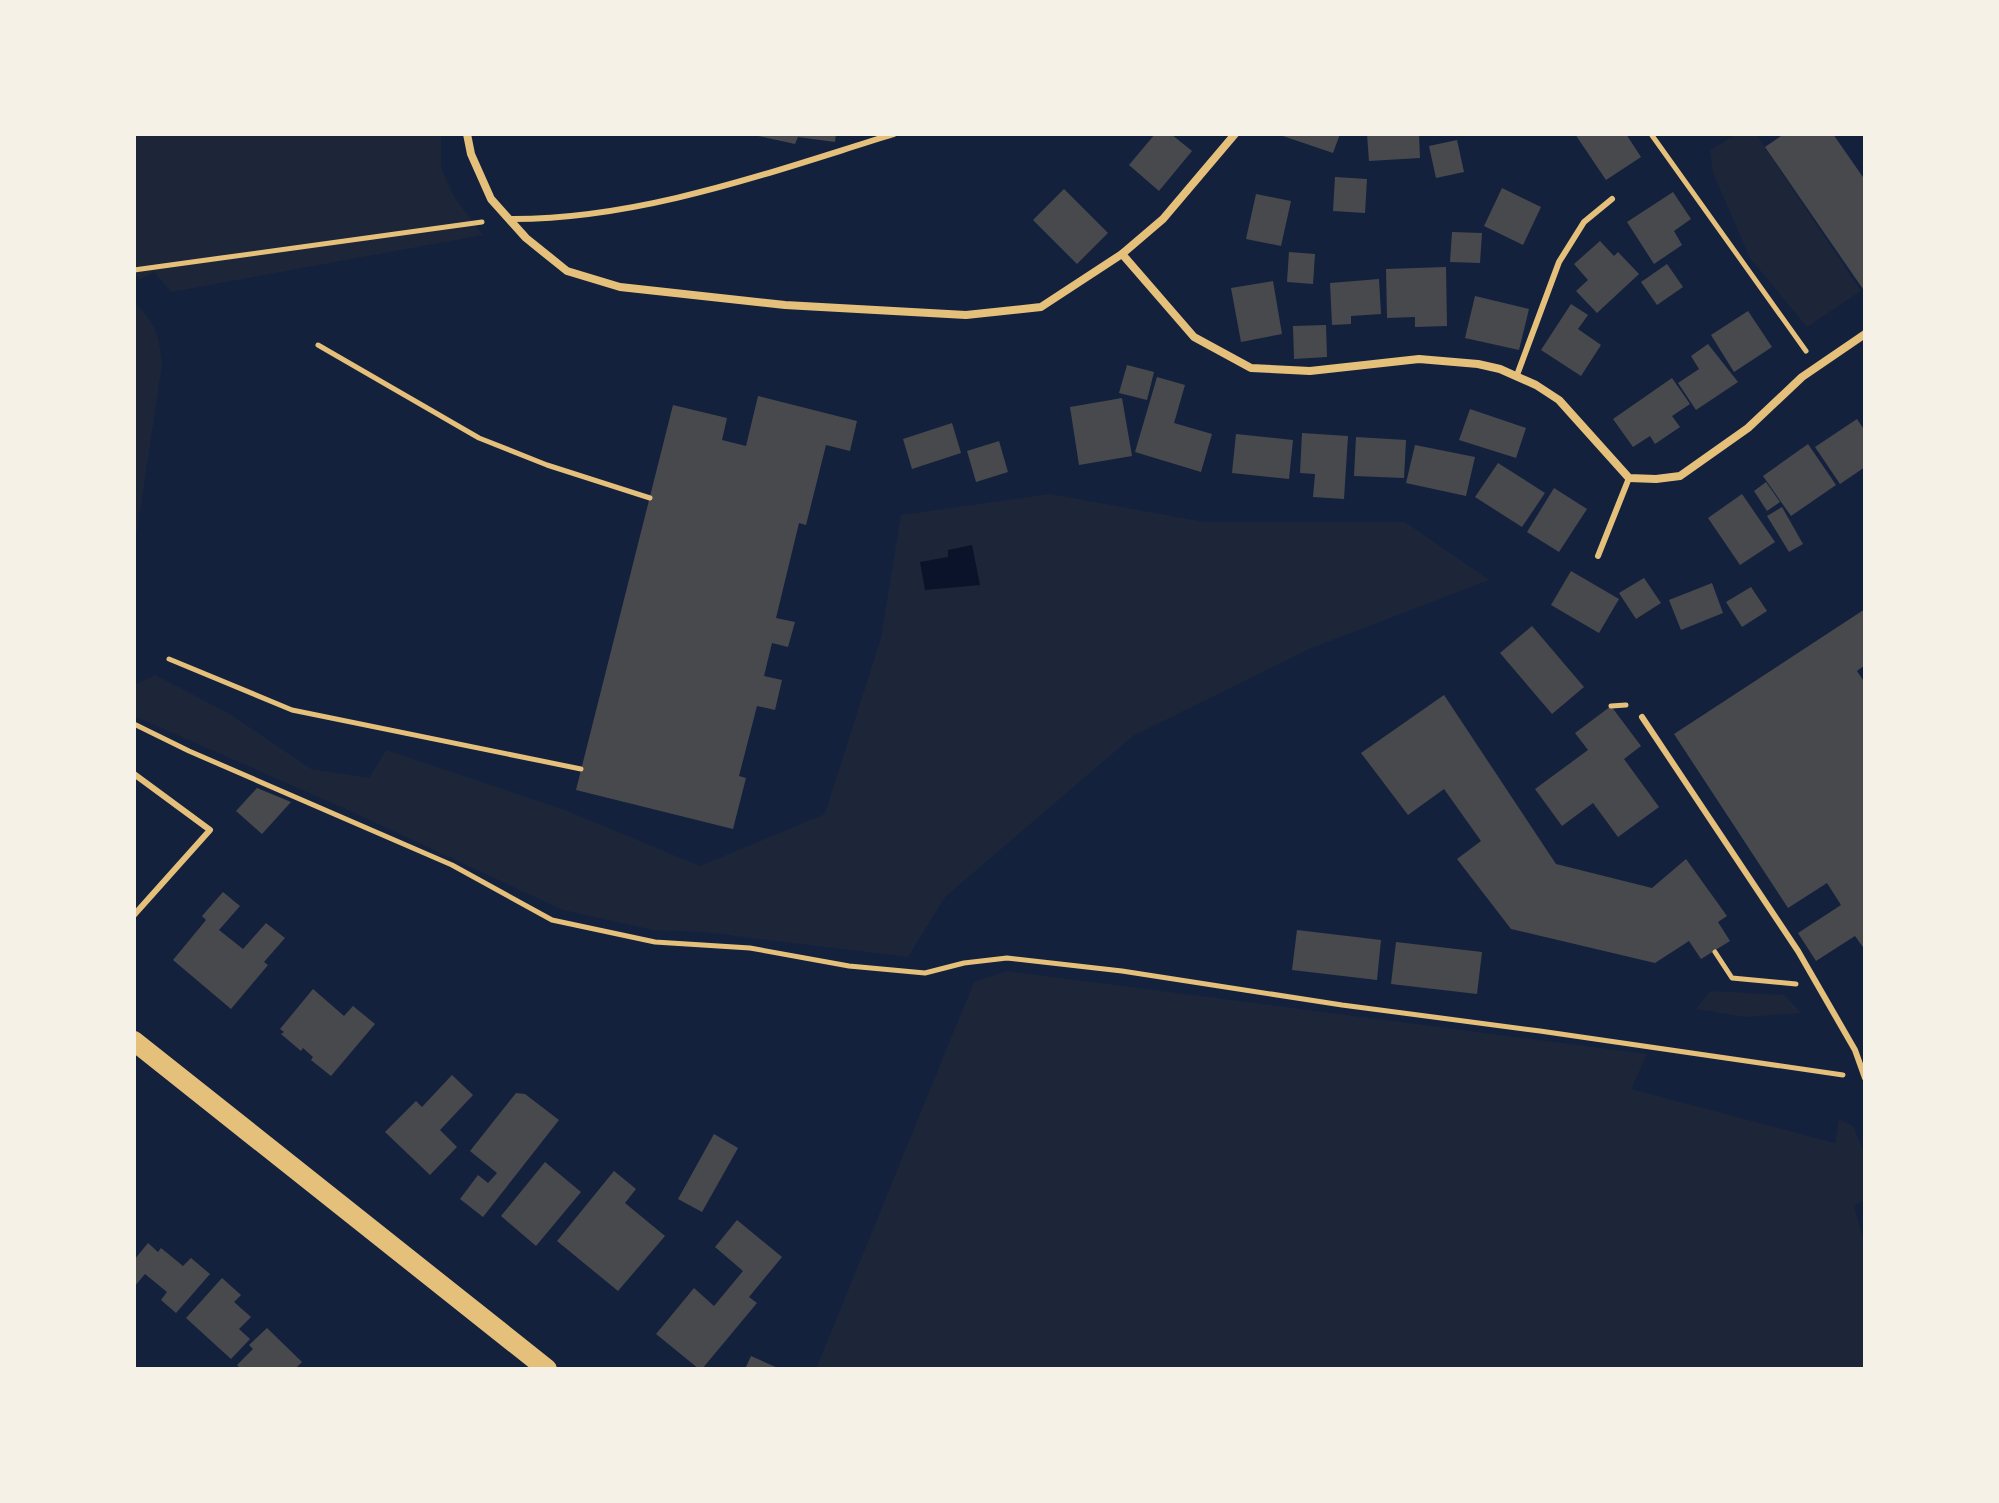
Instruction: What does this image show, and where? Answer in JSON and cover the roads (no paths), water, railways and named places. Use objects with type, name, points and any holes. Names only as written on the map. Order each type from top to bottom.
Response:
[{"type":"main road","points":[[134,1041],[547,1369]]},
{"type":"street","points":[[467,134],[491,199],[507,219],[567,271],[620,287],[785,305],[966,315],[1041,307],[1122,254],[1163,219],[1235,134]]},
{"type":"street","points":[[1122,254],[1194,337],[1251,368],[1310,371],[1419,359],[1478,364],[1517,375],[1559,400],[1629,478],[1680,476],[1748,428],[1802,377],[1865,334]]},
{"type":"lane","points":[[507,219],[539,219],[694,195],[894,134]]},
{"type":"lane","points":[[1517,375],[1559,262],[1584,222],[1612,199]]},
{"type":"lane","points":[[1598,556],[1629,478]]},
{"type":"lane","points":[[1642,717],[1798,951],[1855,1050],[1865,1077]]},
{"type":"lane","points":[[134,774],[210,830],[134,915]]}]
